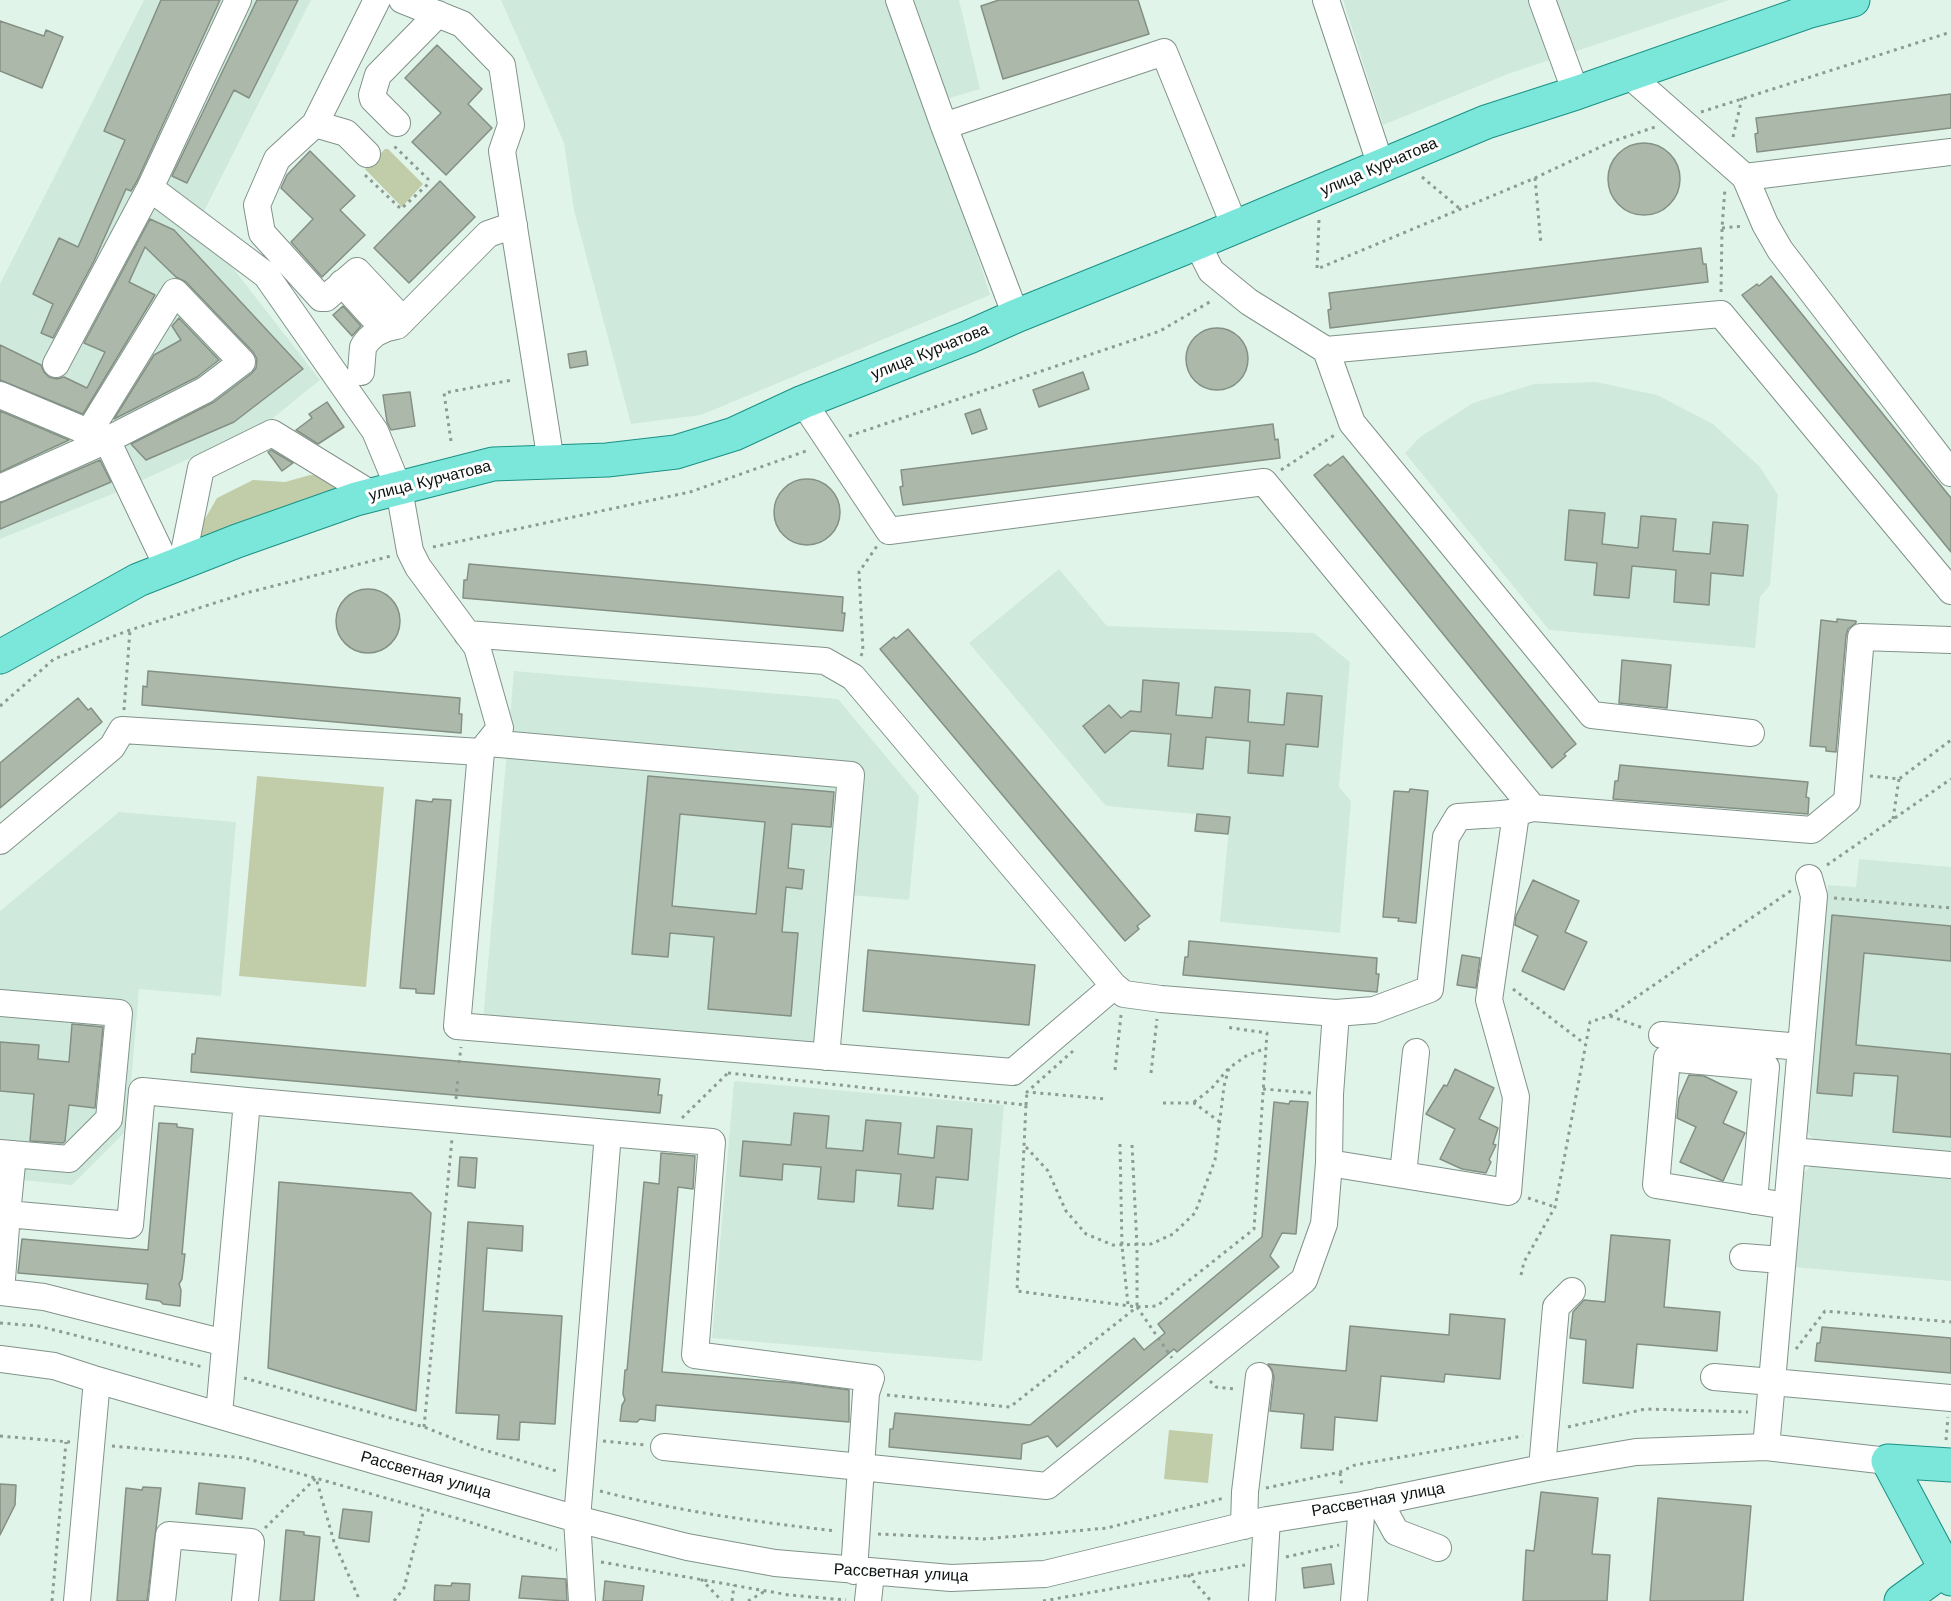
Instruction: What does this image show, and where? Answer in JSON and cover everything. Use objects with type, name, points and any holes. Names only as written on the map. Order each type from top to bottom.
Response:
[{"type":"main road","name":"улица Курчатова","points":[[0,657],[138,580],[269,529],[386,492],[493,464],[607,460],[676,452],[734,434],[803,402],[969,337],[1486,122],[1629,75],[1810,11],[1853,0]]},
{"type":"main road","points":[[1888,1461],[1951,1465]]},
{"type":"main road","points":[[1888,1461],[1948,1574],[1901,1601]]},
{"type":"street","points":[[56,364],[150,188],[238,0]]},
{"type":"street","points":[[377,0],[315,124],[278,159],[257,205],[262,233],[321,298],[326,298],[342,283],[393,324]]},
{"type":"street","points":[[402,0],[462,24],[502,65],[511,124],[502,151],[551,462]]},
{"type":"street","points":[[899,0],[1016,316]]},
{"type":"street","points":[[1326,0],[1381,166]]},
{"type":"street","points":[[1542,0],[1576,93]]},
{"type":"street","points":[[393,132],[373,99],[372,94],[378,75],[438,14]]},
{"type":"street","points":[[944,126],[1164,52],[1235,227]]},
{"type":"street","points":[[344,67],[375,83]]},
{"type":"street","points":[[1629,75],[1736,169],[1780,250],[1951,473]]},
{"type":"street","points":[[315,124],[346,133],[363,162]]},
{"type":"street","points":[[1736,169],[1951,152]]},
{"type":"street","points":[[150,188],[266,275],[375,431],[386,492],[410,551],[418,567],[477,647],[500,728],[484,747],[457,1026],[1013,1072],[1122,1004]]},
{"type":"street","points":[[361,372],[363,345],[393,324],[488,234],[514,225]]},
{"type":"street","points":[[1197,243],[1211,271],[1249,302],[1326,350],[1721,314],[1951,591]]},
{"type":"street","points":[[0,488],[98,436],[205,390],[242,362],[175,292],[98,436]]},
{"type":"street","points":[[1326,350],[1352,423],[1592,714],[1751,733]]},
{"type":"street","points":[[803,402],[889,531],[1264,482],[1524,811],[1489,1000],[1516,1097],[1508,1192],[1329,1163]]},
{"type":"street","points":[[5,403],[98,436],[175,565]]},
{"type":"street","points":[[175,565],[201,468],[272,433],[386,492]]},
{"type":"street","points":[[467,634],[825,661],[853,677],[1122,1004],[1155,1012],[1336,1013],[1374,1010],[1430,989],[1446,837],[1458,817],[1524,811],[1812,830],[1847,801],[1861,637],[1951,640]]},
{"type":"street","points":[[0,841],[112,747],[122,730],[484,747],[851,775],[826,1057]]},
{"type":"street","points":[[1766,1447],[1801,1047],[1812,887]]},
{"type":"street","points":[[0,1003],[119,1013],[109,1119],[69,1159],[6,1154],[8,1214],[0,1292],[44,1297],[225,1343]]},
{"type":"street","points":[[664,1447],[1047,1486],[1304,1280],[1324,1224],[1336,1013]]},
{"type":"street","points":[[1662,1035],[1801,1047]]},
{"type":"street","points":[[1403,1174],[1416,1052]]},
{"type":"street","points":[[1754,1201],[1766,1067],[1667,1058],[1656,1185],[1754,1201],[1787,1206]]},
{"type":"street","points":[[8,1214],[130,1225],[142,1091],[712,1142],[695,1354],[871,1378],[866,1393],[861,1467],[862,1572],[868,1601]]},
{"type":"street","points":[[219,1414],[247,1101]]},
{"type":"street","points":[[582,1601],[577,1519],[608,1133]]},
{"type":"street","points":[[1792,1151],[1951,1165]]},
{"type":"street","points":[[1743,1257],[1782,1260]]},
{"type":"street","points":[[1542,1468],[1556,1307],[1572,1291]]},
{"type":"street","name":"Рассветная улица","points":[[0,1359],[54,1366],[577,1519],[698,1549],[775,1563],[951,1578],[1045,1574],[1255,1523],[1636,1452],[1766,1447],[1888,1461]]},
{"type":"street","points":[[1714,1377],[1951,1398]]},
{"type":"street","points":[[77,1601],[79,1442],[97,1380]]},
{"type":"street","points":[[1258,1383],[1245,1492],[1265,1562],[1262,1601]]},
{"type":"street","points":[[1354,1601],[1359,1541],[1370,1503]]},
{"type":"street","points":[[1370,1503],[1396,1532],[1438,1548]]},
{"type":"street","points":[[162,1601],[168,1535],[251,1542],[245,1601]]},
{"type":"path","points":[[1329,216],[1318,221],[1317,269],[1535,178],[1611,142],[1951,32]]},
{"type":"path","points":[[1721,301],[1722,228],[1736,169],[1742,98]]},
{"type":"path","points":[[363,162],[401,209],[428,184],[428,179],[393,132]]},
{"type":"path","points":[[1412,181],[1423,177],[1459,208]]},
{"type":"path","points":[[1535,178],[1541,244]]},
{"type":"path","points":[[452,441],[444,393],[512,380]]},
{"type":"path","points":[[1264,482],[1352,423]]},
{"type":"path","points":[[853,677],[863,651],[859,572],[889,531]]},
{"type":"path","points":[[0,706],[54,659],[130,630],[246,592],[410,551]]},
{"type":"path","points":[[122,730],[130,630]]},
{"type":"path","points":[[1849,774],[1899,779],[1951,740]]},
{"type":"path","points":[[1893,820],[1899,779]]},
{"type":"path","points":[[1521,1275],[1524,1262],[1555,1207],[1590,1022],[1609,1016],[1812,887],[1893,820],[1951,779]]},
{"type":"path","points":[[1812,887],[1951,908]]},
{"type":"path","points":[[1492,974],[1586,1044]]},
{"type":"path","points":[[1112,1017],[1122,1004]]},
{"type":"path","points":[[1115,1070],[1122,1004]]},
{"type":"path","points":[[1150,1073],[1155,1012]]},
{"type":"path","points":[[1609,1016],[1662,1035]]},
{"type":"path","points":[[728,1073],[1026,1104],[1026,1147],[1017,1292],[1137,1307],[1157,1306],[1254,1229],[1267,1033],[1223,1027]]},
{"type":"path","points":[[1078,1047],[1027,1092],[1106,1099]]},
{"type":"path","points":[[1163,1103],[1194,1102],[1211,1089],[1229,1068],[1246,1056],[1266,1048]]},
{"type":"path","points":[[661,1138],[752,1051]]},
{"type":"path","points":[[1026,1147],[1048,1171],[1066,1210],[1086,1234],[1113,1245],[1151,1244],[1173,1234],[1195,1213],[1215,1160],[1224,1086],[1229,1068]]},
{"type":"path","points":[[424,1426],[458,1077]]},
{"type":"path","points":[[1263,1089],[1330,1094]]},
{"type":"path","points":[[1194,1102],[1221,1122]]},
{"type":"path","points":[[1120,1144],[1122,1246],[1128,1305]]},
{"type":"path","points":[[1132,1145],[1137,1245],[1137,1307],[1190,1370],[1216,1387],[1258,1383]]},
{"type":"path","points":[[1508,1192],[1555,1207]]},
{"type":"path","points":[[866,1393],[1010,1407],[1137,1307]]},
{"type":"path","points":[[1772,1382],[1826,1311],[1951,1322]]},
{"type":"path","points":[[0,1436],[245,1458],[424,1509],[579,1558],[789,1595],[856,1601]]},
{"type":"path","points":[[584,1440],[664,1447]]},
{"type":"path","points":[[52,1601],[79,1442]]},
{"type":"path","points":[[251,1542],[316,1478]]},
{"type":"path","points":[[316,1478],[334,1542],[360,1601]]},
{"type":"path","points":[[394,1601],[404,1588],[424,1509]]},
{"type":"path","points":[[1043,1601],[1265,1562],[1359,1541]]},
{"type":"path","points":[[1188,1575],[1211,1601]]},
{"type":"path","points":[[701,1579],[722,1601]]},
{"type":"path","points":[[732,1601],[734,1585]]},
{"type":"path","points":[[748,1601],[767,1590]]},
{"type":"shaded area","points":[[144,0],[311,0],[198,223],[320,380],[267,423],[110,495],[0,539],[0,284]]},
{"type":"shaded area","points":[[501,0],[959,0],[980,89],[929,104],[990,295],[701,415],[631,424],[574,210],[564,143]]},
{"type":"shaded area","points":[[1343,0],[1729,0],[1508,74],[1383,125]]},
{"type":"shaded area","points":[[385,149],[388,149],[423,184],[402,207],[365,169]]},
{"type":"shaded area","points":[[1596,382],[1657,395],[1713,424],[1760,467],[1778,495],[1770,585],[1760,597],[1755,648],[1549,630],[1405,453],[1420,437],[1473,403],[1534,384]]},
{"type":"shaded area","points":[[310,475],[330,476],[343,489],[197,540],[198,531],[217,498],[253,480],[285,482]]},
{"type":"shaded area","points":[[1059,569],[1107,626],[1314,633],[1350,662],[1339,787],[1351,801],[1340,933],[1220,922],[1230,817],[1106,806],[969,643]]},
{"type":"shaded area","points":[[514,671],[838,699],[919,796],[909,900],[850,895],[836,1051],[483,1020]]},
{"type":"shaded area","points":[[257,776],[384,787],[366,987],[239,976]]},
{"type":"shaded area","points":[[119,812],[236,822],[221,996],[139,989],[127,1130],[72,1185],[0,1178],[0,911]]},
{"type":"shaded area","points":[[1859,859],[1951,867],[1951,1281],[1794,1267],[1802,1174],[1819,1160],[1820,1147],[1806,1131],[1828,885],[1856,887]]},
{"type":"shaded area","points":[[734,1081],[1004,1105],[982,1361],[712,1338]]},
{"type":"shaded area","points":[[1169,1430],[1213,1434],[1208,1483],[1164,1479]]},
{"type":"building","points":[[161,0],[220,0],[137,181],[131,191],[126,189],[94,261],[53,338],[41,333],[53,304],[33,294],[59,238],[78,247],[125,140],[104,131]]},
{"type":"building","points":[[257,0],[298,0],[249,98],[234,90],[187,183],[172,176]]},
{"type":"building","points":[[999,0],[1138,0],[1149,34],[1003,79],[981,6]]},
{"type":"building","points":[[0,21],[44,36],[46,30],[63,37],[42,88],[0,71]]},
{"type":"building","points":[[437,45],[482,89],[468,104],[492,128],[446,175],[412,142],[441,113],[405,78]]},
{"type":"building","points":[[1951,94],[1951,128],[1757,152],[1756,118]]},
{"type":"building","points":[[1644,143],[1664,149],[1674,159],[1680,179],[1674,199],[1664,209],[1644,215],[1624,209],[1614,199],[1608,179],[1614,159],[1624,149]]},
{"type":"building","points":[[310,151],[355,196],[340,210],[365,235],[322,277],[291,242],[313,219],[281,188],[287,175]]},
{"type":"building","points":[[440,181],[475,217],[409,283],[374,248]]},
{"type":"building","points":[[150,219],[174,230],[303,369],[234,422],[146,460],[131,444],[214,402],[251,374],[256,368],[257,359],[253,352],[186,282],[176,277],[145,247],[129,282],[155,295],[83,414],[0,380],[0,345],[41,365],[49,377],[57,379],[64,377],[87,388],[105,352],[84,343]]},
{"type":"building","points":[[1701,248],[1708,282],[1330,328],[1329,293]]},
{"type":"building","points":[[1771,276],[1951,498],[1951,552],[1742,295]]},
{"type":"building","points":[[343,306],[361,326],[352,336],[333,315]]},
{"type":"building","points":[[179,318],[219,360],[197,377],[114,419],[154,355],[181,340],[172,326]]},
{"type":"building","points":[[1211,328],[1223,328],[1239,337],[1246,347],[1248,359],[1246,371],[1239,381],[1223,390],[1211,390],[1200,385],[1191,376],[1186,365],[1186,353],[1191,342],[1200,333]]},
{"type":"building","points":[[586,351],[588,365],[570,368],[568,354]]},
{"type":"building","points":[[1083,372],[1089,389],[1039,407],[1033,390]]},
{"type":"building","points":[[410,392],[415,426],[391,430],[387,422],[383,395]]},
{"type":"building","points":[[327,402],[344,427],[318,444],[296,430],[312,418],[309,414]]},
{"type":"building","points":[[980,409],[987,429],[972,434],[965,414]]},
{"type":"building","points":[[0,411],[69,440],[0,472]]},
{"type":"building","points":[[1273,424],[1275,440],[1278,439],[1280,458],[903,505],[900,487],[903,486],[901,470]]},
{"type":"building","points":[[271,450],[293,463],[282,471],[268,452]]},
{"type":"building","points":[[1343,456],[1576,744],[1552,768],[1314,475]]},
{"type":"building","points":[[100,460],[111,482],[0,529],[0,503]]},
{"type":"building","points":[[807,479],[820,482],[830,489],[837,499],[840,512],[837,525],[830,535],[820,542],[807,545],[794,542],[784,535],[777,525],[774,512],[777,499],[784,489],[794,482]]},
{"type":"building","points":[[1569,510],[1605,513],[1602,544],[1638,548],[1641,516],[1676,519],[1673,551],[1710,554],[1713,522],[1748,525],[1743,576],[1711,573],[1709,605],[1674,602],[1676,570],[1632,566],[1629,598],[1594,595],[1597,563],[1565,560]]},
{"type":"building","points":[[469,564],[843,597],[842,613],[845,613],[843,631],[463,598],[464,580],[467,580]]},
{"type":"building","points":[[362,589],[374,589],[391,598],[398,609],[400,621],[398,633],[391,644],[374,653],[362,653],[350,648],[341,639],[336,627],[336,615],[341,603],[350,594]]},
{"type":"building","points":[[1837,619],[1856,621],[1856,623],[1848,629],[1846,636],[1836,752],[1826,751],[1826,747],[1810,746],[1821,620],[1837,622]]},
{"type":"building","points":[[908,629],[1150,916],[1137,926],[1139,929],[1125,941],[880,649]]},
{"type":"building","points":[[1622,660],[1671,665],[1667,708],[1619,703]]},
{"type":"building","points":[[148,671],[460,698],[461,733],[142,705],[143,686],[147,687]]},
{"type":"building","points":[[1143,680],[1179,683],[1176,715],[1212,718],[1215,687],[1250,690],[1248,722],[1284,725],[1287,693],[1322,696],[1318,747],[1286,744],[1283,776],[1248,773],[1250,741],[1206,737],[1203,769],[1168,766],[1171,734],[1131,731],[1105,753],[1083,726],[1109,705],[1121,718],[1130,711],[1141,712]]},
{"type":"building","points":[[78,698],[88,710],[91,708],[102,722],[0,808],[0,763]]},
{"type":"building","points":[[1620,765],[1808,782],[1806,797],[1809,798],[1808,814],[1613,799]]},
{"type":"building","points":[[648,776],[834,792],[831,827],[792,824],[788,868],[804,870],[802,889],[786,887],[782,932],[798,933],[791,1016],[708,1009],[714,937],[670,933],[668,957],[632,954]],"holes":[[[680,814],[765,822],[756,914],[672,906]]]},
{"type":"building","points":[[1410,789],[1428,791],[1416,923],[1398,921],[1399,918],[1383,917],[1394,791],[1409,792]]},
{"type":"building","points":[[433,799],[451,800],[434,994],[416,993],[416,989],[400,988],[416,800],[432,802]]},
{"type":"building","points":[[1197,814],[1230,817],[1228,834],[1195,831]]},
{"type":"building","points":[[1533,880],[1579,901],[1565,932],[1587,942],[1564,990],[1522,971],[1538,936],[1515,925],[1516,916]]},
{"type":"building","points":[[1832,915],[1951,926],[1951,961],[1864,953],[1856,1045],[1951,1054],[1951,1137],[1893,1132],[1898,1076],[1854,1073],[1852,1096],[1817,1093]]},
{"type":"building","points":[[1189,941],[1377,958],[1376,974],[1379,974],[1377,992],[1183,975]]},
{"type":"building","points":[[868,950],[1035,965],[1029,1025],[863,1011]]},
{"type":"building","points":[[1462,955],[1480,958],[1476,988],[1457,985]]},
{"type":"building","points":[[72,1024],[103,1027],[95,1108],[69,1105],[63,1143],[30,1141],[34,1094],[0,1091],[0,1042],[39,1045],[38,1059],[69,1062]]},
{"type":"building","points":[[197,1038],[660,1079],[658,1095],[662,1095],[660,1113],[191,1072],[192,1054],[195,1054]]},
{"type":"building","points":[[1455,1069],[1494,1088],[1479,1119],[1498,1128],[1493,1144],[1496,1145],[1486,1173],[1462,1169],[1440,1159],[1455,1129],[1426,1114],[1444,1085],[1447,1086]]},
{"type":"building","points":[[1689,1075],[1704,1076],[1737,1092],[1723,1123],[1745,1133],[1723,1181],[1680,1162],[1696,1127],[1677,1118],[1679,1098]]},
{"type":"building","points":[[1290,1101],[1308,1102],[1296,1234],[1282,1233],[1270,1256],[1279,1267],[1177,1352],[1174,1349],[1057,1447],[1048,1436],[1022,1444],[1021,1459],[889,1447],[890,1429],[893,1429],[895,1413],[1030,1425],[1134,1338],[1144,1350],[1165,1333],[1158,1324],[1262,1237],[1274,1102],[1289,1104]]},
{"type":"building","points":[[794,1113],[829,1116],[826,1148],[863,1151],[866,1120],[901,1123],[898,1154],[934,1158],[937,1126],[972,1129],[968,1180],[936,1177],[933,1209],[898,1206],[901,1174],[856,1170],[854,1202],[818,1199],[821,1167],[783,1164],[782,1180],[740,1176],[743,1141],[791,1145]]},
{"type":"building","points":[[159,1123],[177,1124],[177,1127],[193,1129],[182,1254],[185,1254],[182,1279],[179,1284],[180,1306],[146,1299],[148,1284],[18,1273],[22,1239],[148,1250]]},
{"type":"building","points":[[661,1153],[695,1156],[693,1189],[678,1187],[662,1372],[796,1383],[849,1390],[849,1422],[656,1405],[655,1421],[640,1419],[637,1422],[620,1421],[625,1400],[623,1394],[625,1370],[627,1370],[644,1182],[659,1184]]},
{"type":"building","points":[[460,1157],[477,1158],[475,1188],[458,1186]]},
{"type":"building","points":[[279,1182],[411,1193],[431,1213],[416,1411],[268,1368]]},
{"type":"building","points":[[468,1222],[523,1226],[522,1251],[487,1248],[483,1311],[562,1316],[555,1424],[520,1422],[519,1440],[497,1439],[499,1415],[456,1413]]},
{"type":"building","points":[[1611,1235],[1670,1240],[1664,1307],[1720,1312],[1717,1351],[1637,1344],[1633,1388],[1583,1383],[1586,1340],[1570,1338],[1573,1312],[1584,1300],[1605,1302]]},
{"type":"building","points":[[1450,1314],[1505,1319],[1500,1379],[1445,1374],[1444,1382],[1381,1376],[1377,1421],[1335,1417],[1333,1450],[1301,1448],[1304,1414],[1270,1411],[1274,1377],[1268,1364],[1346,1371],[1350,1326],[1449,1335]]},
{"type":"building","points":[[1822,1327],[1951,1338],[1951,1373],[1815,1361]]},
{"type":"building","points":[[199,1483],[245,1488],[242,1519],[196,1514]]},
{"type":"building","points":[[0,1484],[16,1485],[15,1505],[0,1535]]},
{"type":"building","points":[[143,1487],[161,1488],[147,1601],[117,1601],[126,1488],[142,1490]]},
{"type":"building","points":[[1541,1492],[1598,1498],[1592,1554],[1610,1555],[1607,1601],[1523,1601],[1526,1550],[1534,1551]]},
{"type":"building","points":[[1658,1498],[1751,1506],[1743,1601],[1650,1601]]},
{"type":"building","points":[[343,1509],[372,1512],[369,1542],[339,1538]]},
{"type":"building","points":[[286,1530],[320,1537],[314,1601],[280,1601]]},
{"type":"building","points":[[1331,1564],[1334,1584],[1304,1588],[1302,1568]]},
{"type":"building","points":[[522,1576],[566,1579],[567,1601],[519,1598]]},
{"type":"building","points":[[605,1581],[644,1586],[642,1601],[603,1601]]},
{"type":"building","points":[[452,1583],[470,1584],[469,1601],[434,1601],[435,1585],[451,1586]]}]
